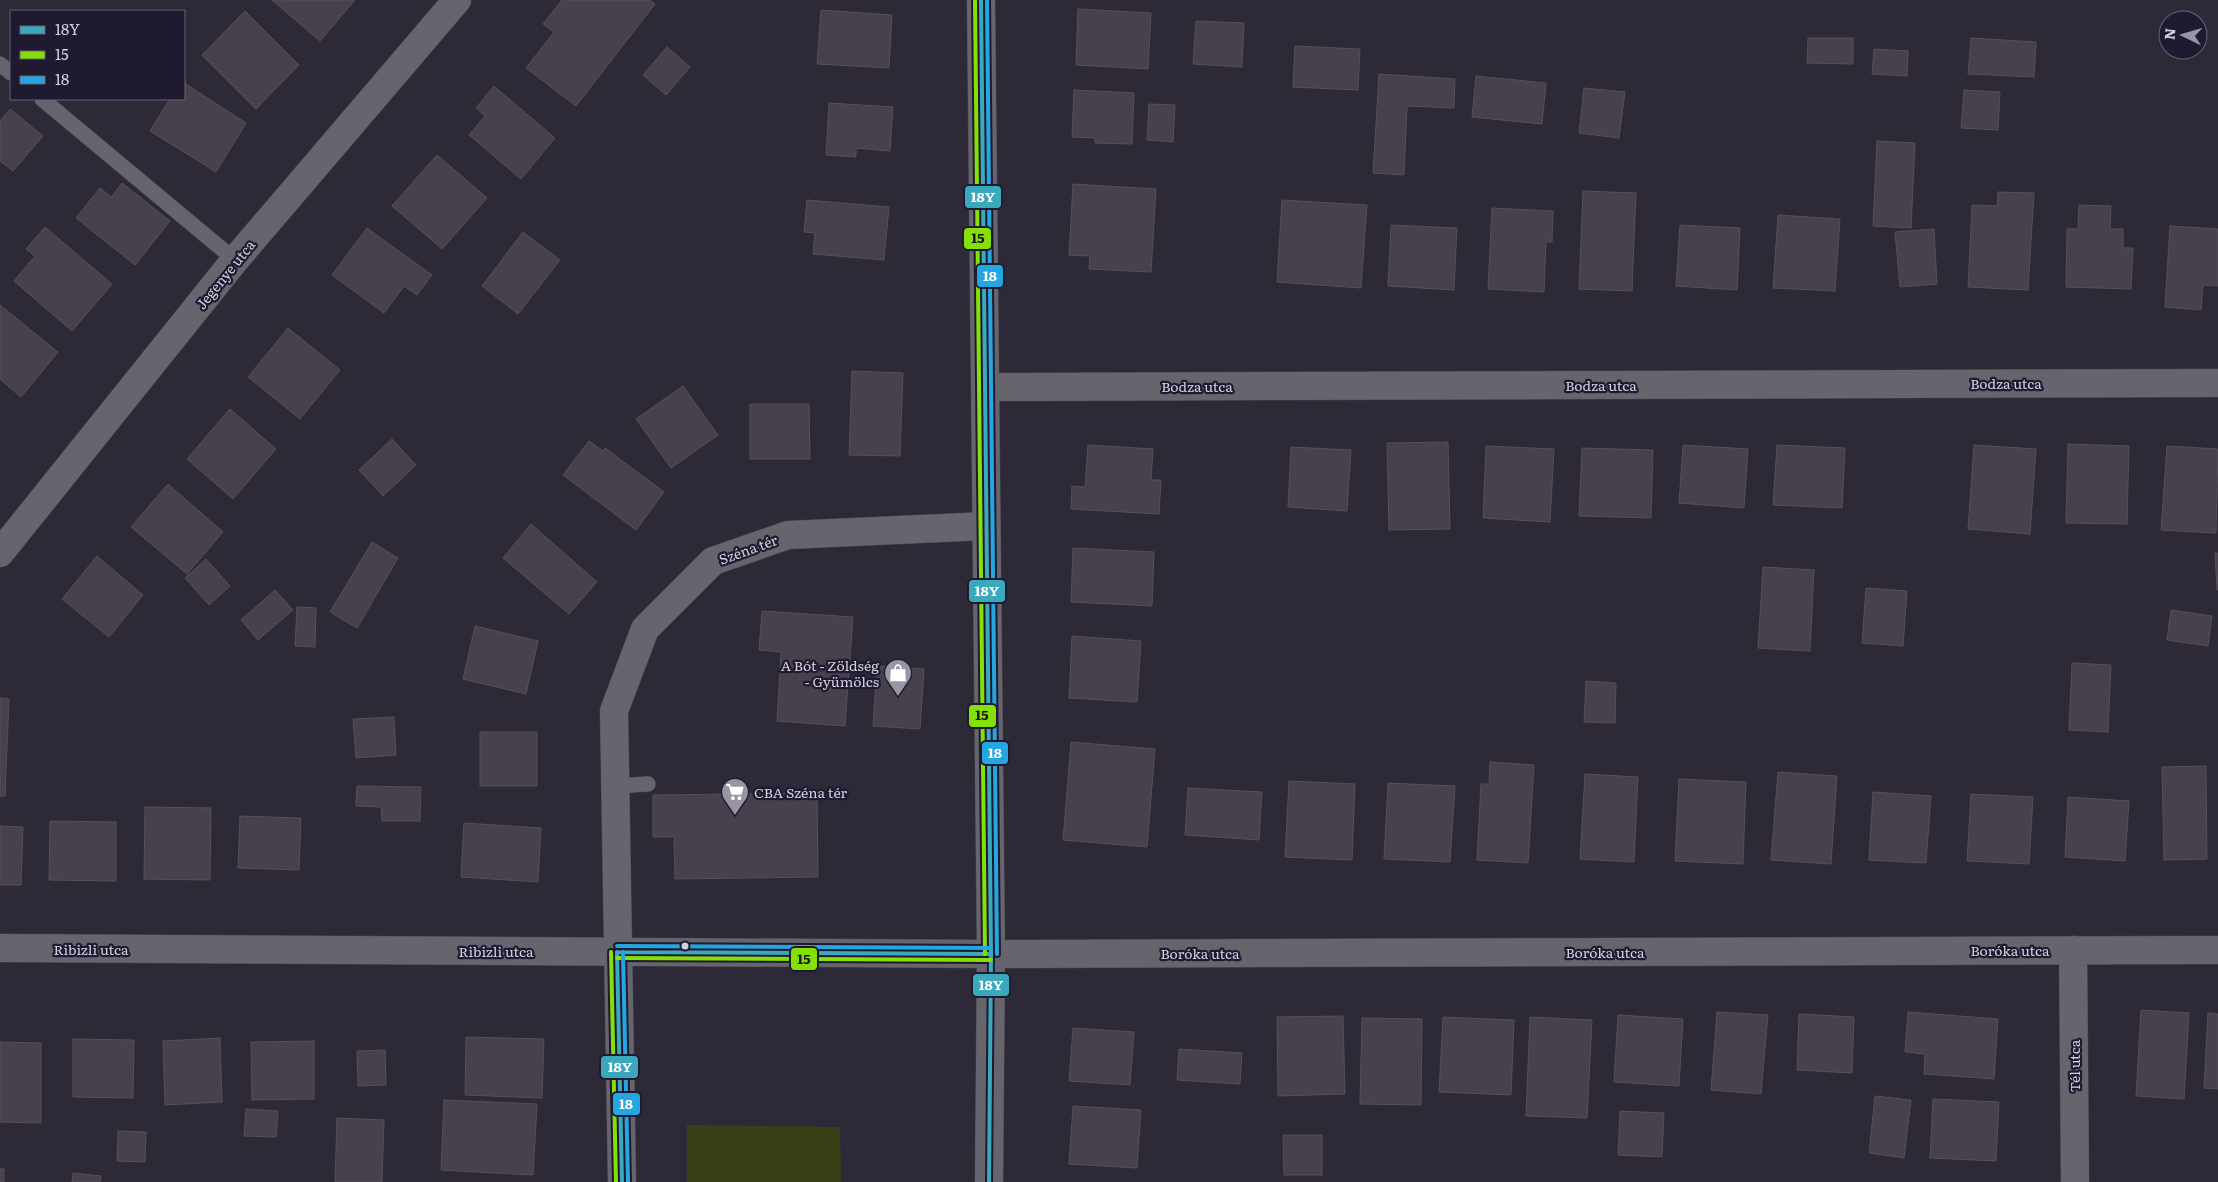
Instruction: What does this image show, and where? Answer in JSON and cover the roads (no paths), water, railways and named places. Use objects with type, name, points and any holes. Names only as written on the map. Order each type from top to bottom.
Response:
[{"type":"street","name":"Jegenye utca","points":[[0,553],[235,260],[457,0]]},
{"type":"street","points":[[981,0],[991,954],[989,1182]]},
{"type":"street","name":"Bodza utca","points":[[985,387],[2218,383]]},
{"type":"street","name":"Széna tér","points":[[622,1182],[614,711],[645,628],[713,561],[788,535],[986,526]]},
{"type":"street","name":"Ribizli utca","points":[[0,948],[991,954]]},
{"type":"street","name":"Tél utca","points":[[2073,950],[2075,1182]]},
{"type":"street","name":"Boróka utca","points":[[991,954],[2218,950]]},
{"type":"lane","points":[[0,64],[10,72]]},
{"type":"lane","points":[[43,100],[235,260]]},
{"type":"lane","points":[[615,786],[648,784]]},
{"type":"place","name":"A Bót - Zöldség - Gyümölcs","points":[[898,697]]},
{"type":"place","name":"CBA Széna tér","points":[[735,816]]}]
